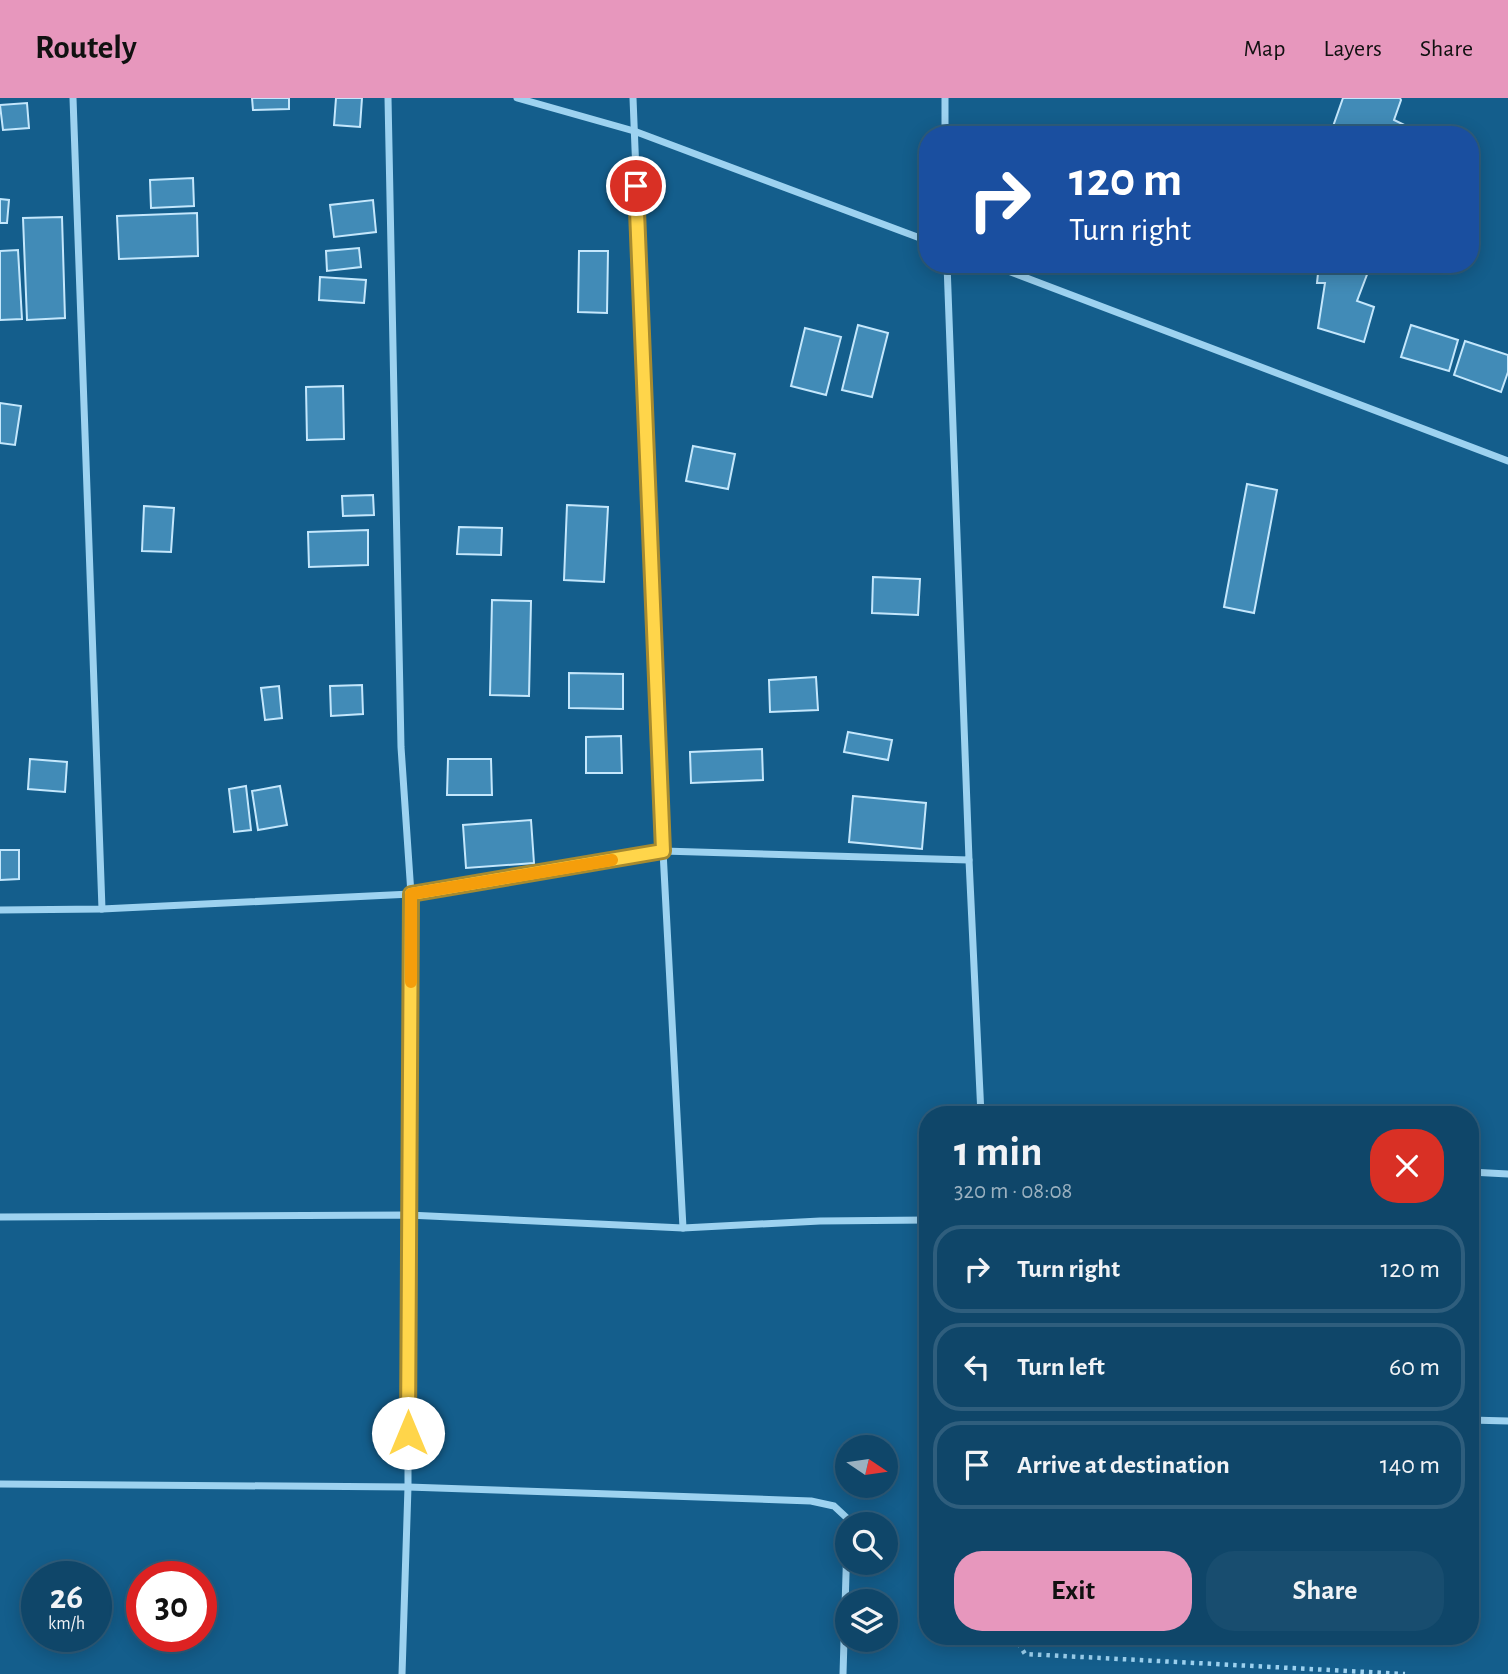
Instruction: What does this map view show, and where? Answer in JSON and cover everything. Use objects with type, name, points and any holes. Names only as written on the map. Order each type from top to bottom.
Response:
[{"type":"street","points":[[73,98],[102,909]]},
{"type":"street","points":[[388,98],[401,747],[411,894],[408,1487],[402,1674]]},
{"type":"street","points":[[517,98],[634,131],[919,238]]},
{"type":"street","points":[[633,98],[663,851],[683,1228]]},
{"type":"street","points":[[945,98],[945,126]]},
{"type":"street","points":[[947,273],[981,1106]]},
{"type":"street","points":[[1014,273],[1508,461]]},
{"type":"street","points":[[0,910],[102,909],[411,894],[663,851],[969,860]]},
{"type":"street","points":[[1479,1172],[1508,1174]]},
{"type":"street","points":[[0,1217],[408,1215],[683,1228],[820,1221],[919,1220]]},
{"type":"street","points":[[1479,1420],[1508,1421]]},
{"type":"street","points":[[0,1484],[408,1487],[811,1501],[834,1506],[840,1512]]},
{"type":"street","points":[[843,1674],[846,1575]]},
{"type":"path","points":[[1020,1645],[1025,1654],[1405,1674]]},
{"type":"building","points":[[252,98],[289,98],[289,109],[253,110]]},
{"type":"building","points":[[336,98],[362,98],[360,127],[334,125]]},
{"type":"building","points":[[1343,98],[1400,98],[1394,120],[1406,126],[1333,126]]},
{"type":"building","points":[[27,103],[29,128],[3,130],[0,105]]},
{"type":"building","points":[[193,178],[194,206],[151,208],[150,180]]},
{"type":"building","points":[[0,199],[9,200],[7,223],[0,223]]},
{"type":"building","points":[[373,200],[376,232],[334,237],[330,205]]},
{"type":"building","points":[[197,213],[198,256],[119,259],[117,216]]},
{"type":"building","points":[[62,217],[65,318],[27,320],[23,218]]},
{"type":"building","points":[[359,248],[361,267],[327,271],[326,251]]},
{"type":"building","points":[[18,250],[22,319],[0,320],[0,251]]},
{"type":"building","points":[[579,251],[608,251],[607,313],[578,312]]},
{"type":"building","points":[[1318,273],[1368,273],[1357,301],[1374,307],[1364,342],[1318,328],[1325,283],[1317,283]]},
{"type":"building","points":[[320,277],[366,280],[364,303],[319,300]]},
{"type":"building","points":[[858,325],[888,333],[872,397],[842,390]]},
{"type":"building","points":[[1411,325],[1458,340],[1449,371],[1401,357]]},
{"type":"building","points":[[805,328],[841,337],[826,395],[791,386]]},
{"type":"building","points":[[1465,341],[1508,355],[1508,372],[1501,392],[1454,375]]},
{"type":"building","points":[[343,386],[344,439],[307,440],[306,387]]},
{"type":"building","points":[[0,403],[21,406],[15,445],[0,443]]},
{"type":"building","points":[[693,446],[735,454],[728,489],[686,481]]},
{"type":"building","points":[[1247,484],[1277,490],[1254,613],[1224,607]]},
{"type":"building","points":[[373,495],[374,515],[343,516],[342,496]]},
{"type":"building","points":[[567,505],[608,507],[604,582],[564,580]]},
{"type":"building","points":[[144,506],[174,508],[171,552],[142,551]]},
{"type":"building","points":[[459,527],[502,528],[501,555],[457,554]]},
{"type":"building","points":[[368,530],[368,565],[309,567],[308,532]]},
{"type":"building","points":[[873,577],[920,579],[918,615],[872,613]]},
{"type":"building","points":[[492,600],[531,601],[529,696],[490,695]]},
{"type":"building","points":[[569,673],[623,674],[623,709],[569,708]]},
{"type":"building","points":[[816,677],[818,710],[770,712],[769,680]]},
{"type":"building","points":[[362,685],[363,714],[331,716],[330,686]]},
{"type":"building","points":[[279,686],[282,718],[265,720],[261,688]]},
{"type":"building","points":[[848,732],[892,740],[888,760],[844,752]]},
{"type":"building","points":[[621,736],[622,773],[586,773],[586,737]]},
{"type":"building","points":[[762,749],[763,780],[691,783],[690,752]]},
{"type":"building","points":[[30,759],[67,762],[65,792],[28,789]]},
{"type":"building","points":[[448,759],[491,759],[492,795],[447,795]]},
{"type":"building","points":[[246,786],[251,830],[234,832],[229,789]]},
{"type":"building","points":[[280,786],[287,825],[258,830],[252,791]]},
{"type":"building","points":[[853,796],[926,803],[922,849],[849,842]]},
{"type":"building","points":[[531,820],[534,863],[466,868],[463,825]]},
{"type":"building","points":[[0,850],[19,850],[19,879],[0,880]]},
{"type":"slow traffic","points":[[411,982],[411,894],[612,860]]},
{"type":"route","points":[[408,1433],[411,894],[663,851],[636,186]]}]
